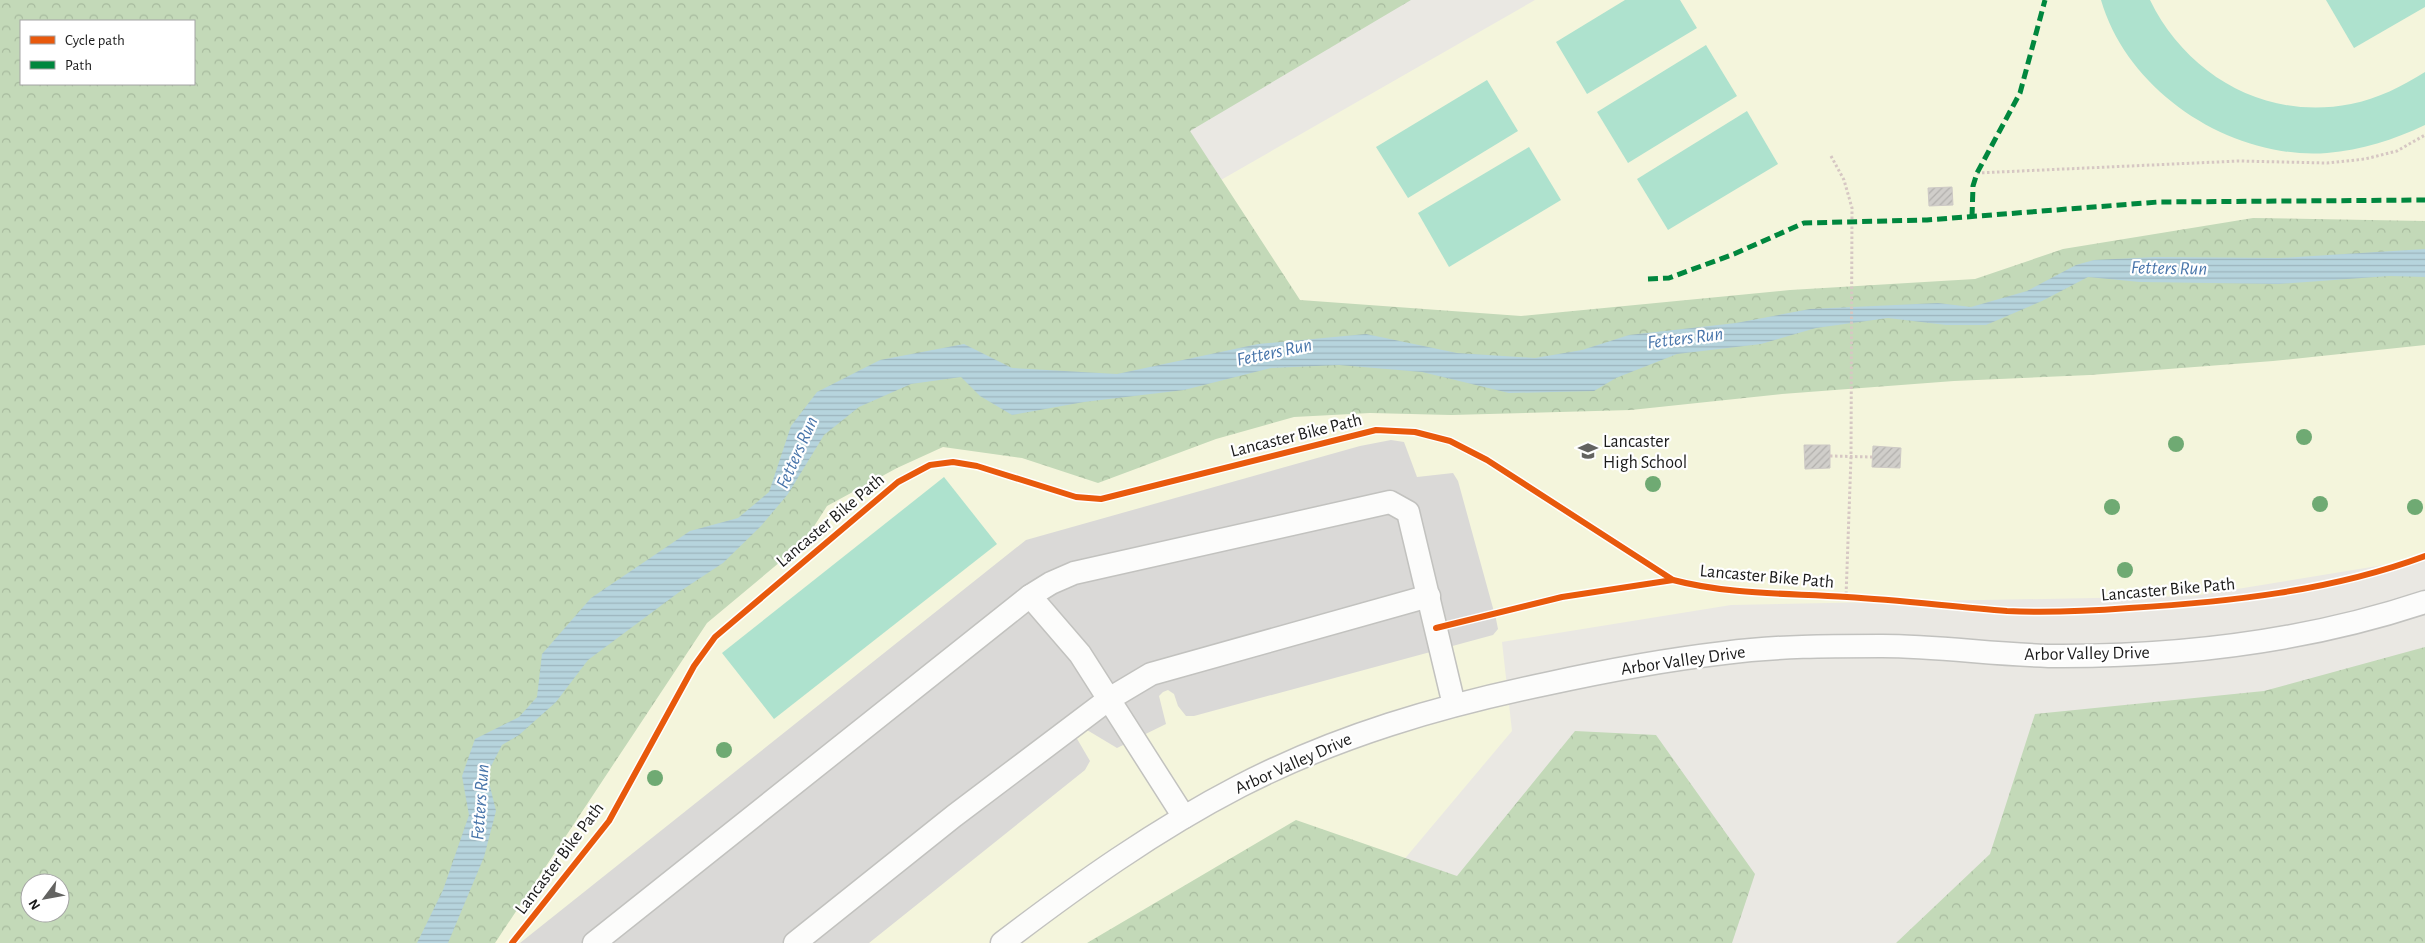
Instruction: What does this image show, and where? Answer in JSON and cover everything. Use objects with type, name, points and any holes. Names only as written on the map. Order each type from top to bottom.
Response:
[{"type":"lane","points":[[594,943],[1030,596],[1051,582],[1074,573],[1390,502],[1408,512],[1454,705]]},
{"type":"lane","points":[[1030,596],[1080,654],[1184,816]]},
{"type":"lane","points":[[795,943],[954,816],[1109,699],[1151,674],[1429,596]]},
{"type":"lane","name":"Arbor Valley Drive","points":[[1002,943],[1096,872],[1184,816],[1241,785],[1313,752],[1364,732],[1454,705],[1627,666],[1725,652],[1790,647],[1888,646],[2062,656],[2162,652],[2259,643],[2329,630],[2425,602]]},
{"type":"path","points":[[1977,173],[2239,161],[2327,163],[2356,160],[2397,151],[2425,135]]},
{"type":"path","points":[[1831,156],[1844,180],[1852,208],[1851,457],[1846,597]]},
{"type":"path","points":[[1830,456],[1872,457]]},
{"type":"shaded area","name":"Lancaster High School","points":[[1535,0],[2425,0],[2425,551],[2402,562],[2194,596],[1731,605],[1502,642],[1512,731],[1334,943],[398,943],[992,311]]},
{"type":"shaded area","points":[[1625,0],[1680,0],[1697,28],[1587,94],[1556,42]]},
{"type":"shaded area","points":[[2101,0],[2150,0],[2166,27],[2185,51],[2208,71],[2233,87],[2260,99],[2289,106],[2320,108],[2361,102],[2390,91],[2425,72],[2425,125],[2377,144],[2327,153],[2291,152],[2255,145],[2221,132],[2188,114],[2159,91],[2134,64],[2115,34]]},
{"type":"shaded area","points":[[2326,0],[2425,0],[2425,7],[2354,48]]},
{"type":"shaded area","points":[[1706,45],[1737,96],[1628,163],[1597,112]]},
{"type":"shaded area","points":[[1487,80],[1518,131],[1408,198],[1376,147]]},
{"type":"shaded area","points":[[1747,111],[1778,164],[1668,230],[1637,179]]},
{"type":"shaded area","points":[[1529,147],[1561,200],[1449,267],[1418,213]]},
{"type":"shaded area","points":[[1391,440],[1404,442],[1417,477],[1453,473],[1458,481],[1496,619],[1498,629],[1493,635],[1194,716],[1186,716],[1178,706],[1174,694],[1168,690],[1159,696],[1166,724],[1117,748],[1087,730],[1078,732],[1076,737],[1090,761],[1085,770],[869,943],[520,943],[1026,540],[1360,446]]},
{"type":"shaded area","points":[[944,477],[997,544],[774,719],[722,653]]},
{"type":"green space","points":[[0,0],[1411,0],[1190,131],[1300,300],[1521,316],[1790,290],[1975,279],[2063,249],[2253,218],[2425,221],[2425,345],[2273,361],[2090,375],[1954,381],[1782,394],[1631,410],[1451,415],[1370,413],[1294,417],[1216,439],[1098,483],[1022,458],[943,447],[897,468],[827,506],[804,542],[707,623],[495,943],[0,943]]},
{"type":"green space","points":[[2425,647],[2425,943],[1896,943],[1990,854],[2035,714],[2264,691]]},
{"type":"green space","points":[[1575,731],[1656,735],[1755,874],[1732,943],[1087,943],[1296,820],[1457,876]]},
{"type":"water","name":"Fetters Run","points":[[2425,249],[2425,277],[2389,276],[2279,284],[2140,282],[2088,277],[2042,301],[1986,325],[1946,325],[1888,318],[1816,328],[1761,344],[1677,354],[1616,378],[1594,391],[1509,393],[1422,372],[1339,365],[1271,368],[1184,390],[1084,402],[1012,415],[980,396],[961,377],[911,384],[859,407],[824,435],[788,494],[761,526],[723,563],[682,590],[588,660],[556,702],[519,735],[502,745],[487,774],[496,811],[484,857],[448,943],[417,943],[443,890],[469,815],[462,776],[475,739],[519,717],[537,697],[542,654],[591,598],[690,531],[738,518],[769,492],[791,426],[817,392],[880,360],[964,344],[1012,368],[1117,374],[1258,344],[1366,334],[1457,353],[1535,358],[1582,350],[1629,335],[1736,323],[1810,309],[1938,303],[1971,307],[2027,291],[2076,265],[2094,260],[2156,257],[2280,258]]},
{"type":"building","points":[[1952,187],[1953,205],[1929,206],[1928,188]]},
{"type":"building","points":[[1804,445],[1830,445],[1830,468],[1805,469]]},
{"type":"building","points":[[1873,446],[1901,448],[1900,468],[1872,467]]},
{"type":"marked path","points":[[1972,217],[1973,186],[1977,173],[2020,93],[2045,0]]},
{"type":"marked path","points":[[1648,279],[1669,278],[1734,254],[1804,223],[1927,220],[2158,202],[2425,200]]},
{"type":"cycle path","name":"Lancaster Bike Path","points":[[512,943],[609,821],[694,666],[715,637],[898,482],[930,465],[953,462],[977,466],[1076,497],[1101,499],[1376,430],[1415,432],[1450,441],[1487,460],[1673,580],[1694,585],[1759,593],[1867,598],[2007,611],[2099,610],[2242,598],[2279,593],[2353,578],[2425,556]]},
{"type":"cycle path","points":[[1436,628],[1562,597],[1673,580]]},
{"type":"place","name":"Lancaster High School","points":[[1588,451]]}]
